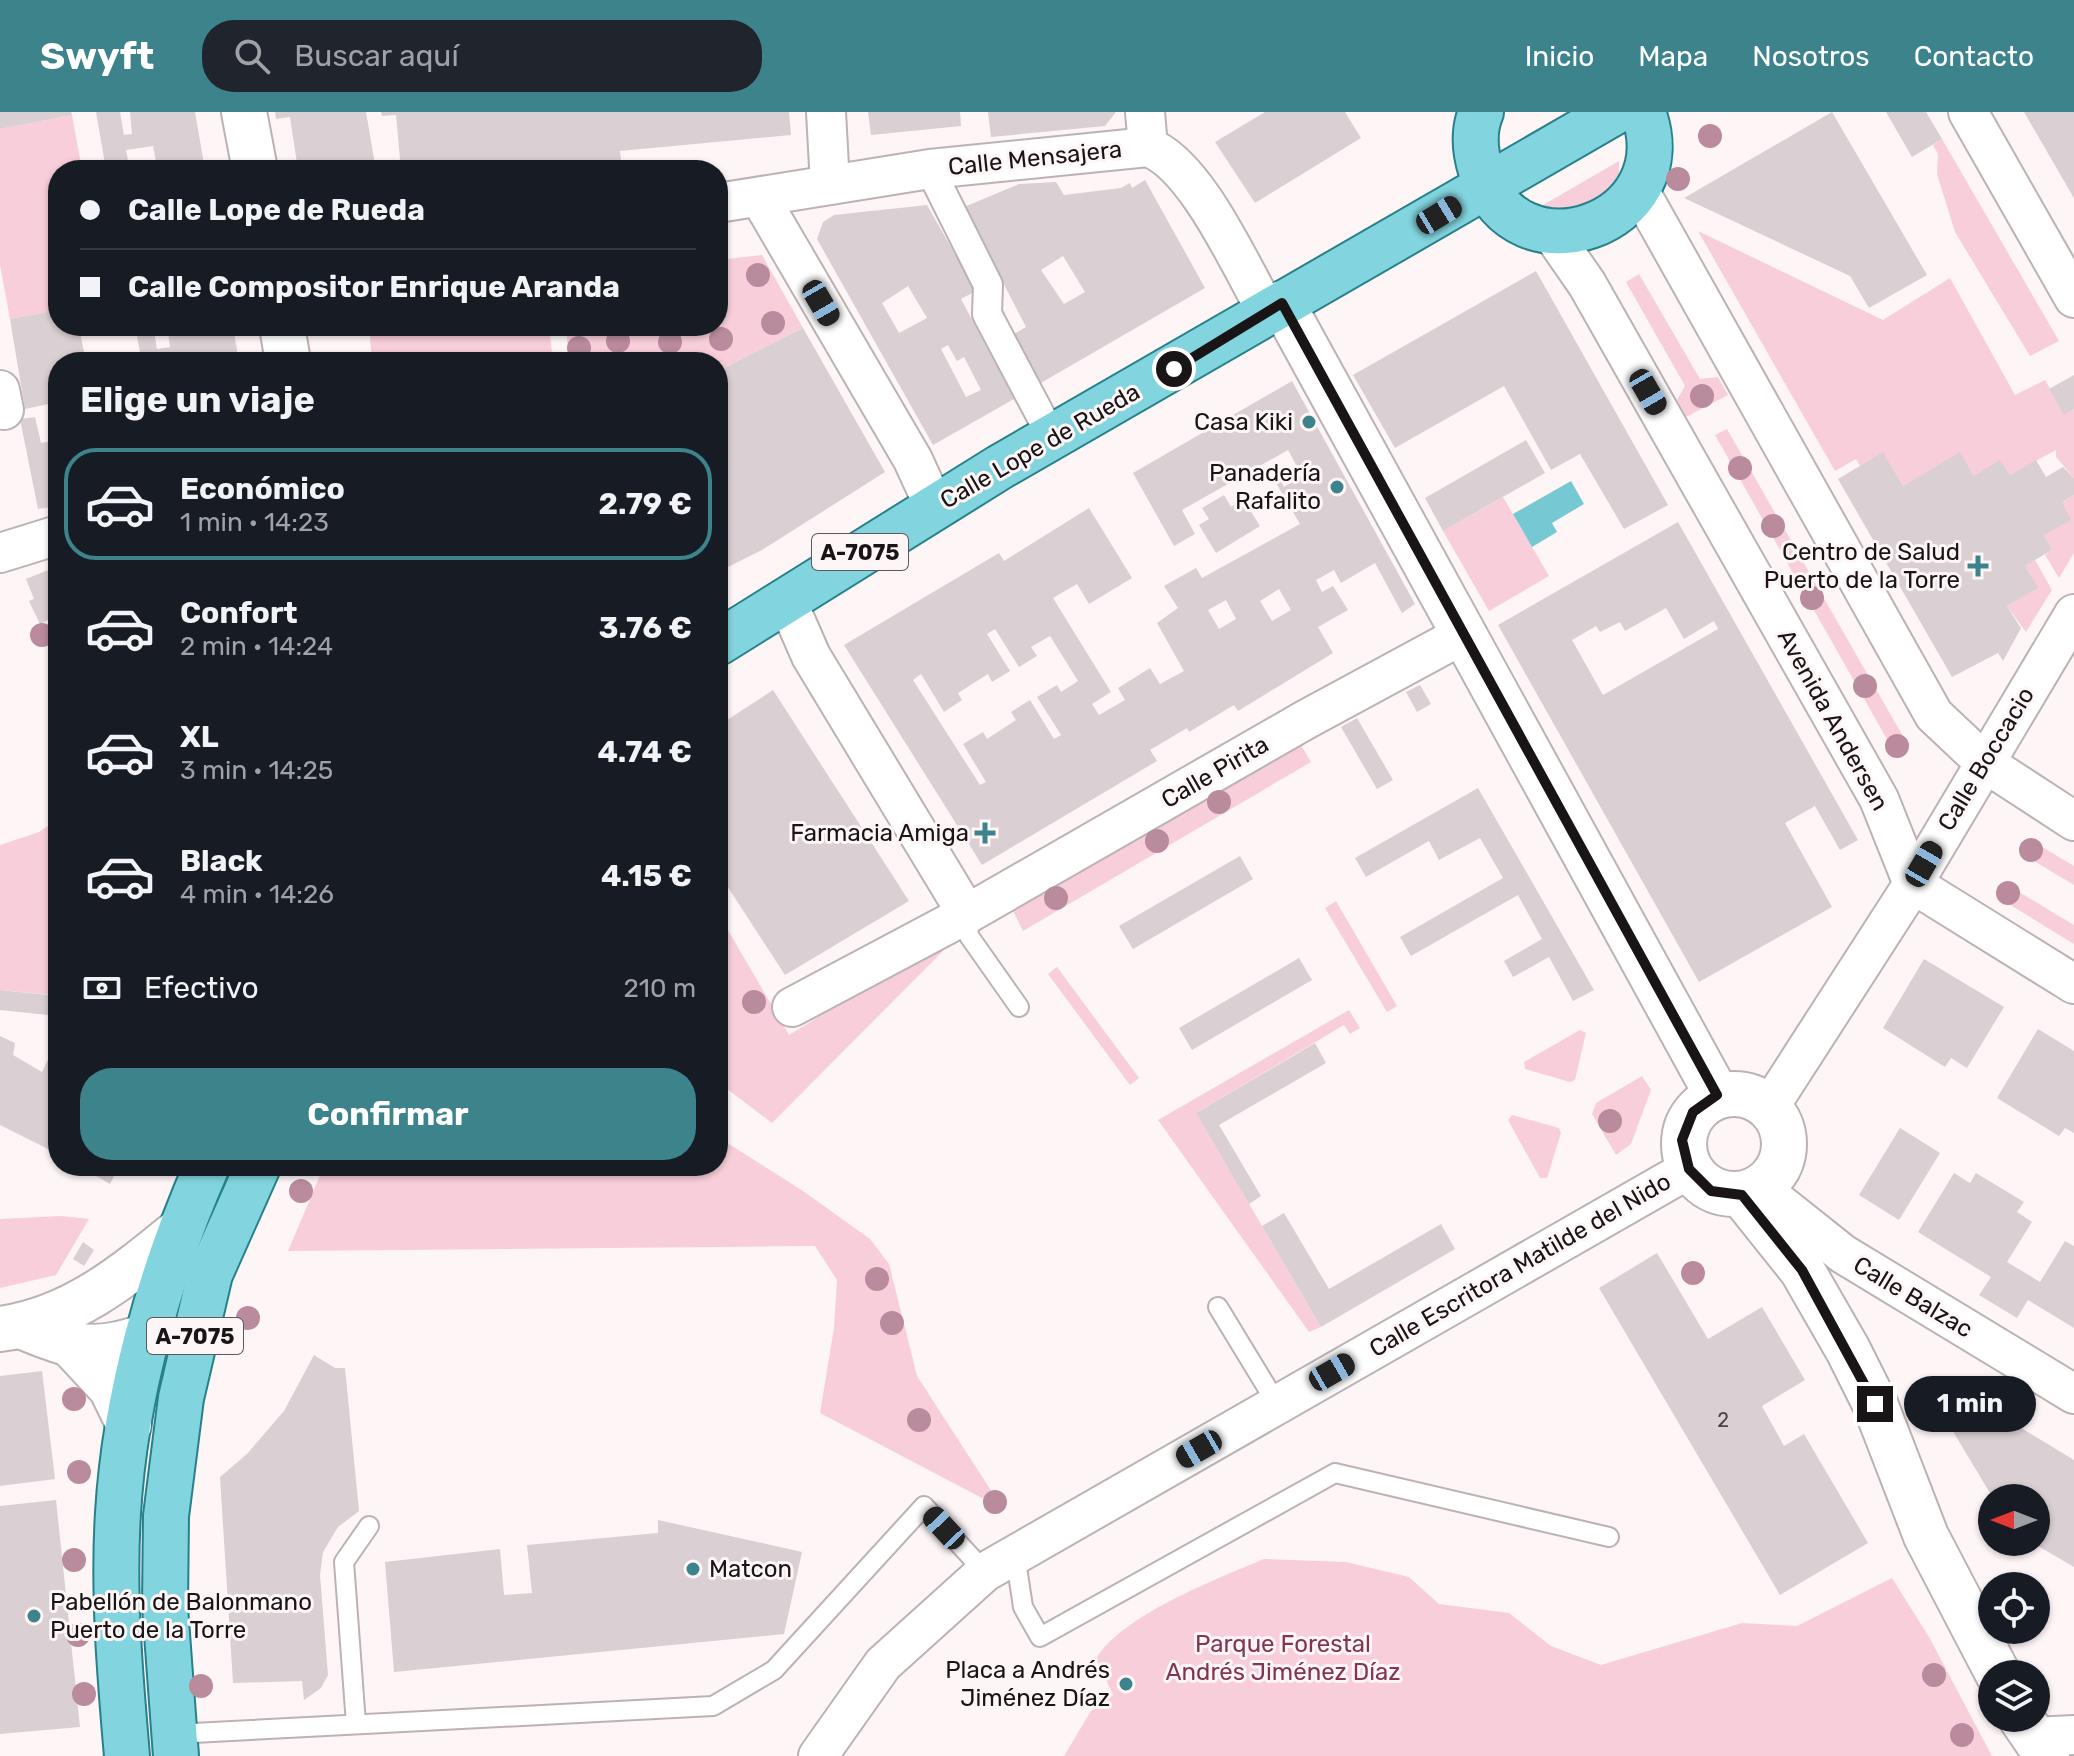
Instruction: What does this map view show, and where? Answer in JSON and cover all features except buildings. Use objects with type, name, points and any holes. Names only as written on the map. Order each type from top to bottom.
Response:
[{"type":"main road","points":[[1481,112],[1474,151],[1485,186],[1501,208],[1524,223],[1551,232],[1575,232],[1598,225],[1618,212],[1639,190],[1646,171],[1650,131],[1643,112]]},
{"type":"main road","name":"Calle Lope de Rueda","points":[[728,637],[860,552],[1052,437],[1615,112]]},
{"type":"main road","name":"A-7075","points":[[127,1756],[120,1676],[117,1566],[118,1513],[129,1425],[149,1335],[180,1230],[203,1176]]},
{"type":"main road","name":"A-7075","points":[[175,1745],[165,1607],[166,1516],[181,1398],[210,1274],[254,1176]]},
{"type":"main road","points":[[181,1398],[149,1335],[210,1274]]},
{"type":"street","points":[[244,112],[253,160]]},
{"type":"street","points":[[826,112],[830,185]]},
{"type":"street","points":[[1968,112],[2074,298]]},
{"type":"street","name":"Calle Mensajera","points":[[728,202],[1146,129],[1181,168],[1274,308]]},
{"type":"street","points":[[930,169],[988,285],[987,314],[1052,437]]},
{"type":"street","points":[[1639,190],[1934,715],[1985,763],[2074,821]]},
{"type":"street","points":[[760,198],[913,460],[935,508]]},
{"type":"street","name":"Avenida Andersen","points":[[1551,232],[1594,297],[1879,799],[1913,884]]},
{"type":"street","points":[[1274,308],[1464,634],[1717,1095]]},
{"type":"street","points":[[0,553],[48,538]]},
{"type":"street","points":[[787,601],[811,656],[967,914]]},
{"type":"street","name":"Calle Boccacio","points":[[1770,1106],[1913,884],[2074,614]]},
{"type":"street","name":"Calle Pirita","points":[[792,1007],[967,914],[1305,720],[1464,634]]},
{"type":"street","points":[[1913,884],[2074,984]]},
{"type":"street","points":[[1745,1093],[1770,1106],[1784,1134],[1781,1164],[1751,1192],[1711,1191],[1689,1169],[1682,1140],[1693,1112],[1717,1095],[1745,1093]]},
{"type":"street","name":"Calle Escritora Matilde del Nido","points":[[818,1756],[883,1664],[1000,1563],[1689,1169]]},
{"type":"street","points":[[1751,1192],[1802,1270],[1848,1350],[1875,1404],[1926,1536],[1991,1660]]},
{"type":"street","name":"Calle Balzac","points":[[1751,1192],[1843,1254],[2074,1394]]},
{"type":"street","points":[[12,1328],[81,1304],[110,1287],[180,1230]]},
{"type":"street","points":[[81,1304],[116,1316],[149,1335]]},
{"type":"street","points":[[12,1328],[73,1347],[114,1348],[149,1335]]},
{"type":"street","points":[[73,1347],[111,1388],[129,1425]]},
{"type":"street","points":[[2033,1737],[2074,1735]]},
{"type":"lane","points":[[967,914],[969,936],[1019,1007]]},
{"type":"lane","points":[[1218,1307],[1277,1404]]},
{"type":"lane","points":[[175,1745],[356,1724],[713,1706],[774,1670],[924,1506],[1000,1563],[1040,1637],[1335,1473],[1609,1537]]},
{"type":"lane","points":[[356,1724],[344,1562],[369,1526]]},
{"type":"green space","points":[[72,115],[80,160],[48,160],[48,312],[10,319],[0,265],[0,129]]},
{"type":"green space","points":[[1942,139],[2059,341],[2030,356],[1955,232],[1937,174],[1938,154],[1933,145]]},
{"type":"green space","points":[[1619,161],[1619,179],[1586,207],[1567,211],[1543,205]]},
{"type":"green space","points":[[1698,231],[1883,320],[1950,278],[2015,395],[2045,380],[2064,414],[2074,409],[2074,478],[2056,457],[2056,450],[2010,475],[1974,476],[1960,453],[1903,486],[1883,453],[1860,466],[1856,459],[1835,471]]},
{"type":"green space","points":[[762,255],[803,328],[728,366],[728,352],[568,352],[567,336],[728,336],[728,259]]},
{"type":"green space","points":[[1639,274],[1700,379],[1718,377],[1728,395],[1686,417],[1677,400],[1685,386],[1626,282]]},
{"type":"green space","points":[[370,336],[550,336],[552,352],[371,352]]},
{"type":"green space","points":[[1727,429],[1908,745],[1897,757],[1715,435]]},
{"type":"green space","points":[[2074,495],[2074,553],[2059,578],[2045,555],[2052,550],[2044,535],[2062,502]]},
{"type":"green space","points":[[1503,497],[1549,576],[1489,611],[1443,531]]},
{"type":"green space","points":[[2035,560],[2052,590],[2026,632],[2007,606],[2037,588],[2025,566]]},
{"type":"green space","points":[[1299,742],[1311,762],[1023,931],[1013,911]]},
{"type":"green space","points":[[48,826],[48,995],[0,990],[0,845]]},
{"type":"green space","points":[[2029,839],[2074,866],[2074,885],[2021,853]]},
{"type":"green space","points":[[2004,883],[2074,925],[2074,944],[1996,896]]},
{"type":"green space","points":[[1336,901],[1397,1006],[1387,1012],[1325,908]]},
{"type":"green space","points":[[728,930],[789,1035],[937,944],[943,951],[772,1123],[728,1090]]},
{"type":"green space","points":[[1057,967],[1139,1078],[1130,1085],[1048,974]]},
{"type":"green space","points":[[1349,1010],[1360,1028],[1350,1034],[1344,1025],[1196,1113],[1321,1327],[1309,1332],[1158,1120]]},
{"type":"green space","points":[[1580,1030],[1586,1033],[1575,1080],[1570,1082],[1525,1069],[1524,1062]]},
{"type":"green space","points":[[1642,1076],[1651,1090],[1631,1144],[1616,1155],[1592,1114],[1596,1103]]},
{"type":"green space","points":[[1512,1115],[1559,1128],[1561,1133],[1547,1178],[1540,1178],[1508,1120]]},
{"type":"green space","points":[[728,1143],[870,1239],[889,1264],[917,1376],[1003,1509],[820,1413],[834,1328],[837,1280],[815,1246],[288,1251],[320,1176],[728,1176]]},
{"type":"green space","points":[[61,1216],[89,1219],[56,1275],[0,1288],[0,1219]]},
{"type":"green space","name":"Parque Forestal Andrés Jiménez Díaz","points":[[1264,1559],[1346,1562],[1409,1577],[1439,1604],[1509,1613],[1551,1646],[1601,1665],[1742,1623],[1797,1626],[1892,1578],[1929,1637],[1992,1756],[1064,1756],[1091,1711],[1113,1695],[1096,1659],[1108,1643],[1148,1613]]},
{"type":"water","points":[[1571,481],[1584,504],[1552,523],[1557,532],[1532,547],[1513,514]]},
{"type":"place","name":"Casa Kiki","points":[[1309,422]]},
{"type":"place","name":"Panadería Rafalito","points":[[1337,487]]},
{"type":"place","name":"Centro de Salud Puerto de la Torre","points":[[1978,566]]},
{"type":"place","name":"Farmacia Amiga","points":[[985,833]]},
{"type":"place","name":"Matcon","points":[[693,1569]]},
{"type":"place","name":"Pabellón de Balonmano Puerto de la Torre","points":[[34,1616]]},
{"type":"place","name":"Placa a Andrés Jiménez Díaz","points":[[1126,1684]]},
{"type":"route","points":[[1174,369],[1282,303],[1717,1095],[1693,1112],[1682,1140],[1689,1169],[1711,1191],[1742,1195],[1802,1270],[1875,1404]]}]
